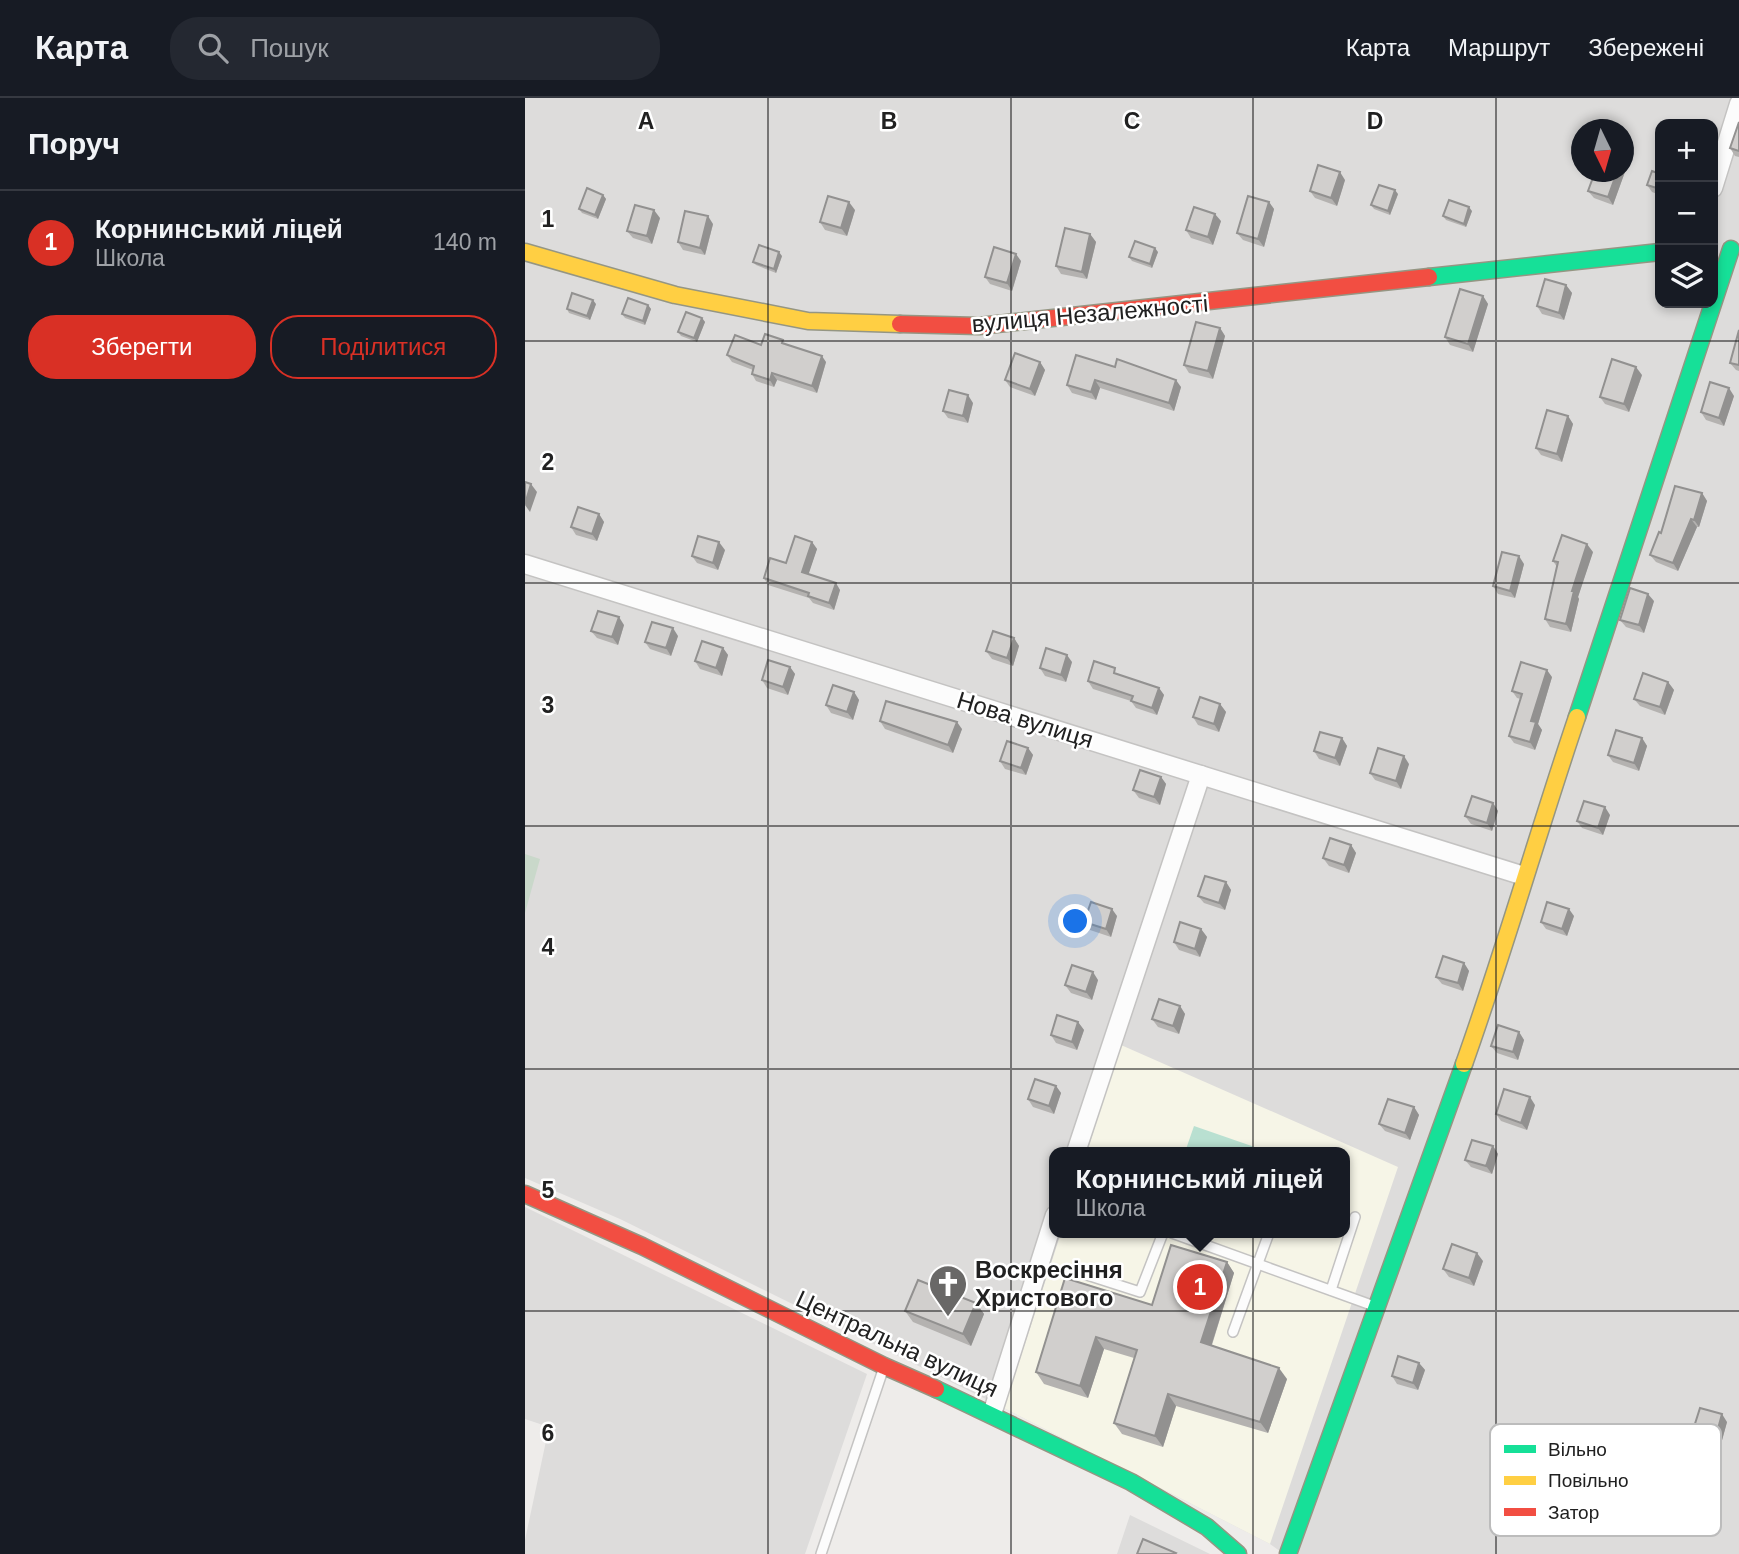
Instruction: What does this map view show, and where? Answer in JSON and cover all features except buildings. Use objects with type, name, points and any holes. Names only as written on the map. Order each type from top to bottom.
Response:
[{"type":"street","points":[[1715,182],[1739,104]]},
{"type":"street","points":[[1288,1554],[1493,982],[1524,876],[1727,250]]},
{"type":"street","name":"вулиця Незалежності","points":[[525,253],[675,295],[808,321],[979,326],[1655,253]]},
{"type":"street","name":"Нова вулиця","points":[[525,564],[1524,876]]},
{"type":"street","points":[[1078,1147],[1201,775]]},
{"type":"street","name":"Центральна вулиця","points":[[525,1194],[642,1246],[884,1366],[992,1414],[1131,1482],[1207,1527],[1238,1554]]},
{"type":"street","points":[[992,1414],[1049,1234]]},
{"type":"lane","points":[[1350,1232],[1355,1217]]},
{"type":"lane","points":[[1084,1274],[1140,1292],[1161,1238]]},
{"type":"lane","points":[[1186,1238],[1376,1307]]},
{"type":"lane","points":[[1233,1332],[1267,1238]]},
{"type":"lane","points":[[1331,1290],[1348,1238]]},
{"type":"lane","points":[[821,1554],[884,1366]]},
{"type":"shaded area","points":[[525,98],[1739,98],[1739,1554],[1284,1554],[1270,1544],[1004,1408],[620,1219],[525,1178]]},
{"type":"shaded area","points":[[1121,1045],[1398,1167],[1270,1544],[1004,1408],[1059,1238],[1350,1238],[1350,1147],[1089,1147]]},
{"type":"shaded area","points":[[525,1207],[867,1374],[805,1554],[525,1554],[525,1540],[549,1427],[525,1419]]},
{"type":"shaded area","points":[[1130,1515],[1210,1554],[1117,1554]]},
{"type":"green space","points":[[525,854],[540,859],[525,913]]},
{"type":"green space","points":[[1194,1126],[1255,1147],[1187,1147]]},
{"type":"traffic: fast","points":[[1577,717],[1731,249]]},
{"type":"traffic: fast","points":[[1429,277],[1655,253]]},
{"type":"traffic: fast","points":[[1288,1554],[1464,1064]]},
{"type":"traffic: fast","points":[[936,1389],[1131,1482],[1207,1527],[1238,1554]]},
{"type":"traffic: slow","points":[[525,252],[675,295],[808,321],[900,324]]},
{"type":"traffic: slow","points":[[1464,1064],[1577,717]]},
{"type":"traffic: jam","points":[[900,324],[979,326],[1429,277]]},
{"type":"traffic: jam","points":[[525,1194],[642,1246],[936,1389]]},
{"type":"place","name":"Корнинський ліцей","points":[[1200,1287]]},
{"type":"place","name":"Воскресіння Христового","points":[[948,1318]]}]
